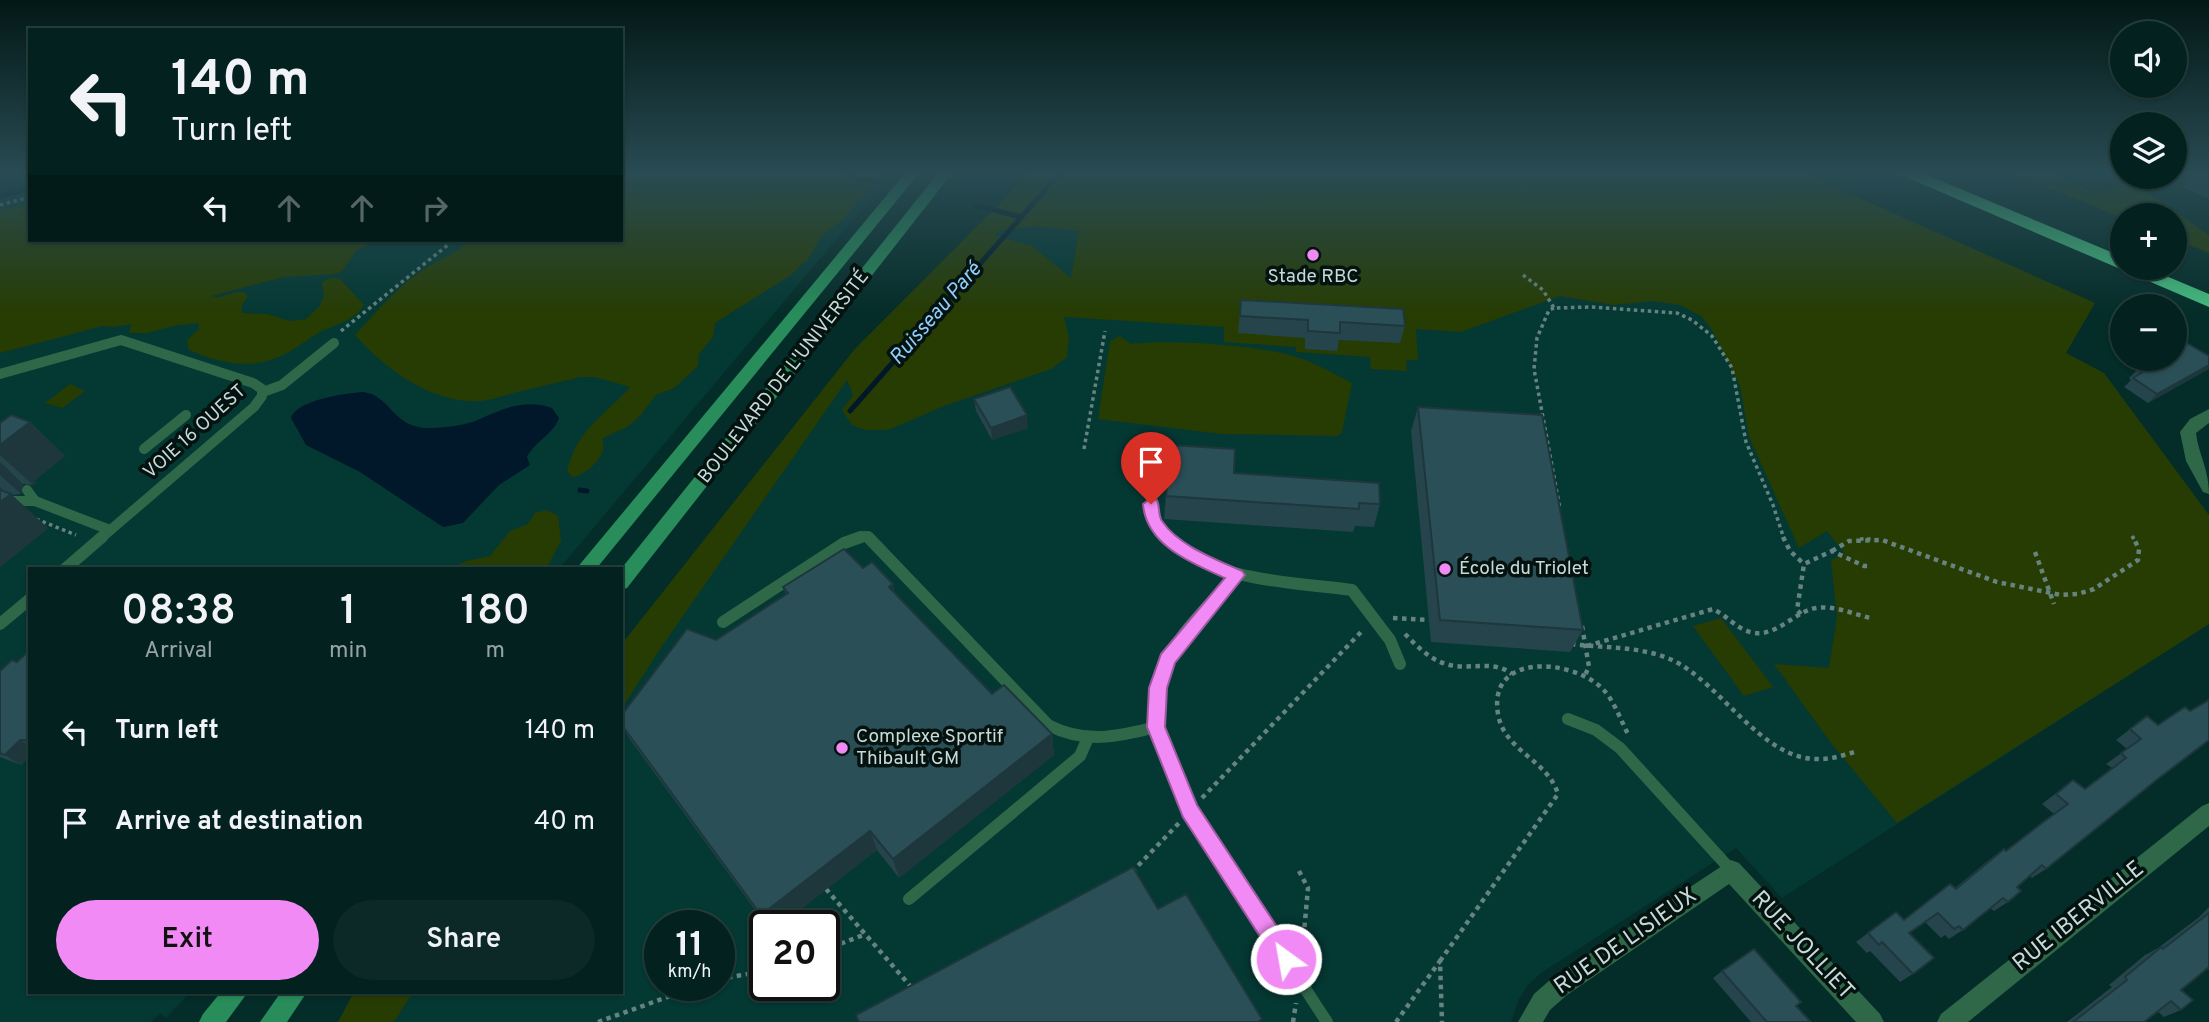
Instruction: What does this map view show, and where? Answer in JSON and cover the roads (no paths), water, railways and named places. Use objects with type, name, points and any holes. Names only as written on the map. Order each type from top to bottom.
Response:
[{"type":"highway","points":[[2019,220],[2110,258]]},
{"type":"highway","points":[[2053,220],[2110,244]]},
{"type":"highway","points":[[2187,277],[2209,286]]},
{"type":"highway","points":[[2160,280],[2209,301]]},
{"type":"main road","name":"BOULEVARD DE L'UNIVERSITÉ","points":[[587,567],[874,220]]},
{"type":"main road","name":"BOULEVARD DE L'UNIVERSITÉ","points":[[623,580],[908,220]]},
{"type":"main road","points":[[211,1022],[235,994]]},
{"type":"main road","points":[[272,1022],[294,994]]},
{"type":"street","points":[[2209,415],[2188,432],[2198,470],[2209,487]]},
{"type":"street","name":"RUE IBERVILLE","points":[[1949,1022],[2209,813]]},
{"type":"street","name":"RUE DE LISIEUX","points":[[1531,1022],[1542,1002],[1559,988],[1731,870]]},
{"type":"street","name":"RUE JOLLIET","points":[[1731,870],[1872,1022]]},
{"type":"lane","name":"VOIE 16 OUEST","points":[[0,374],[121,340],[260,387],[262,393],[254,407],[67,567]]},
{"type":"lane","points":[[262,393],[282,385],[334,343]]},
{"type":"lane","points":[[144,449],[186,415]]},
{"type":"lane","points":[[1160,456],[1151,504],[1152,519],[1158,530],[1187,551],[1237,575],[1352,590],[1396,649],[1400,664]]},
{"type":"lane","points":[[27,490],[35,500]]},
{"type":"lane","points":[[13,501],[35,500],[110,530]]},
{"type":"lane","points":[[723,622],[844,543],[865,536],[1048,725],[1066,735],[1087,740],[1115,737],[1156,727]]},
{"type":"lane","points":[[1237,575],[1168,660],[1158,688],[1156,727],[1190,810],[1327,1022]]},
{"type":"lane","points":[[0,624],[28,601]]},
{"type":"lane","points":[[1568,719],[1586,723],[1605,734],[1731,870]]},
{"type":"lane","points":[[909,899],[1080,756],[1087,740]]},
{"type":"water","points":[[363,392],[380,399],[406,422],[426,428],[467,423],[506,408],[533,404],[552,408],[559,418],[553,429],[527,457],[530,465],[499,485],[463,523],[443,527],[360,472],[306,445],[291,418],[302,406],[311,402]]},
{"type":"waterway","name":"Ruisseau Paré","points":[[850,411],[1019,220]]},
{"type":"waterway","name":"Ruisseau Paré","points":[[580,490],[587,491]]},
{"type":"place","name":"Stade RBC","points":[[1313,255]]},
{"type":"place","name":"École du Triolet","points":[[1445,569]]},
{"type":"place","name":"Complexe Sportif Thibault GM","points":[[842,748]]}]
